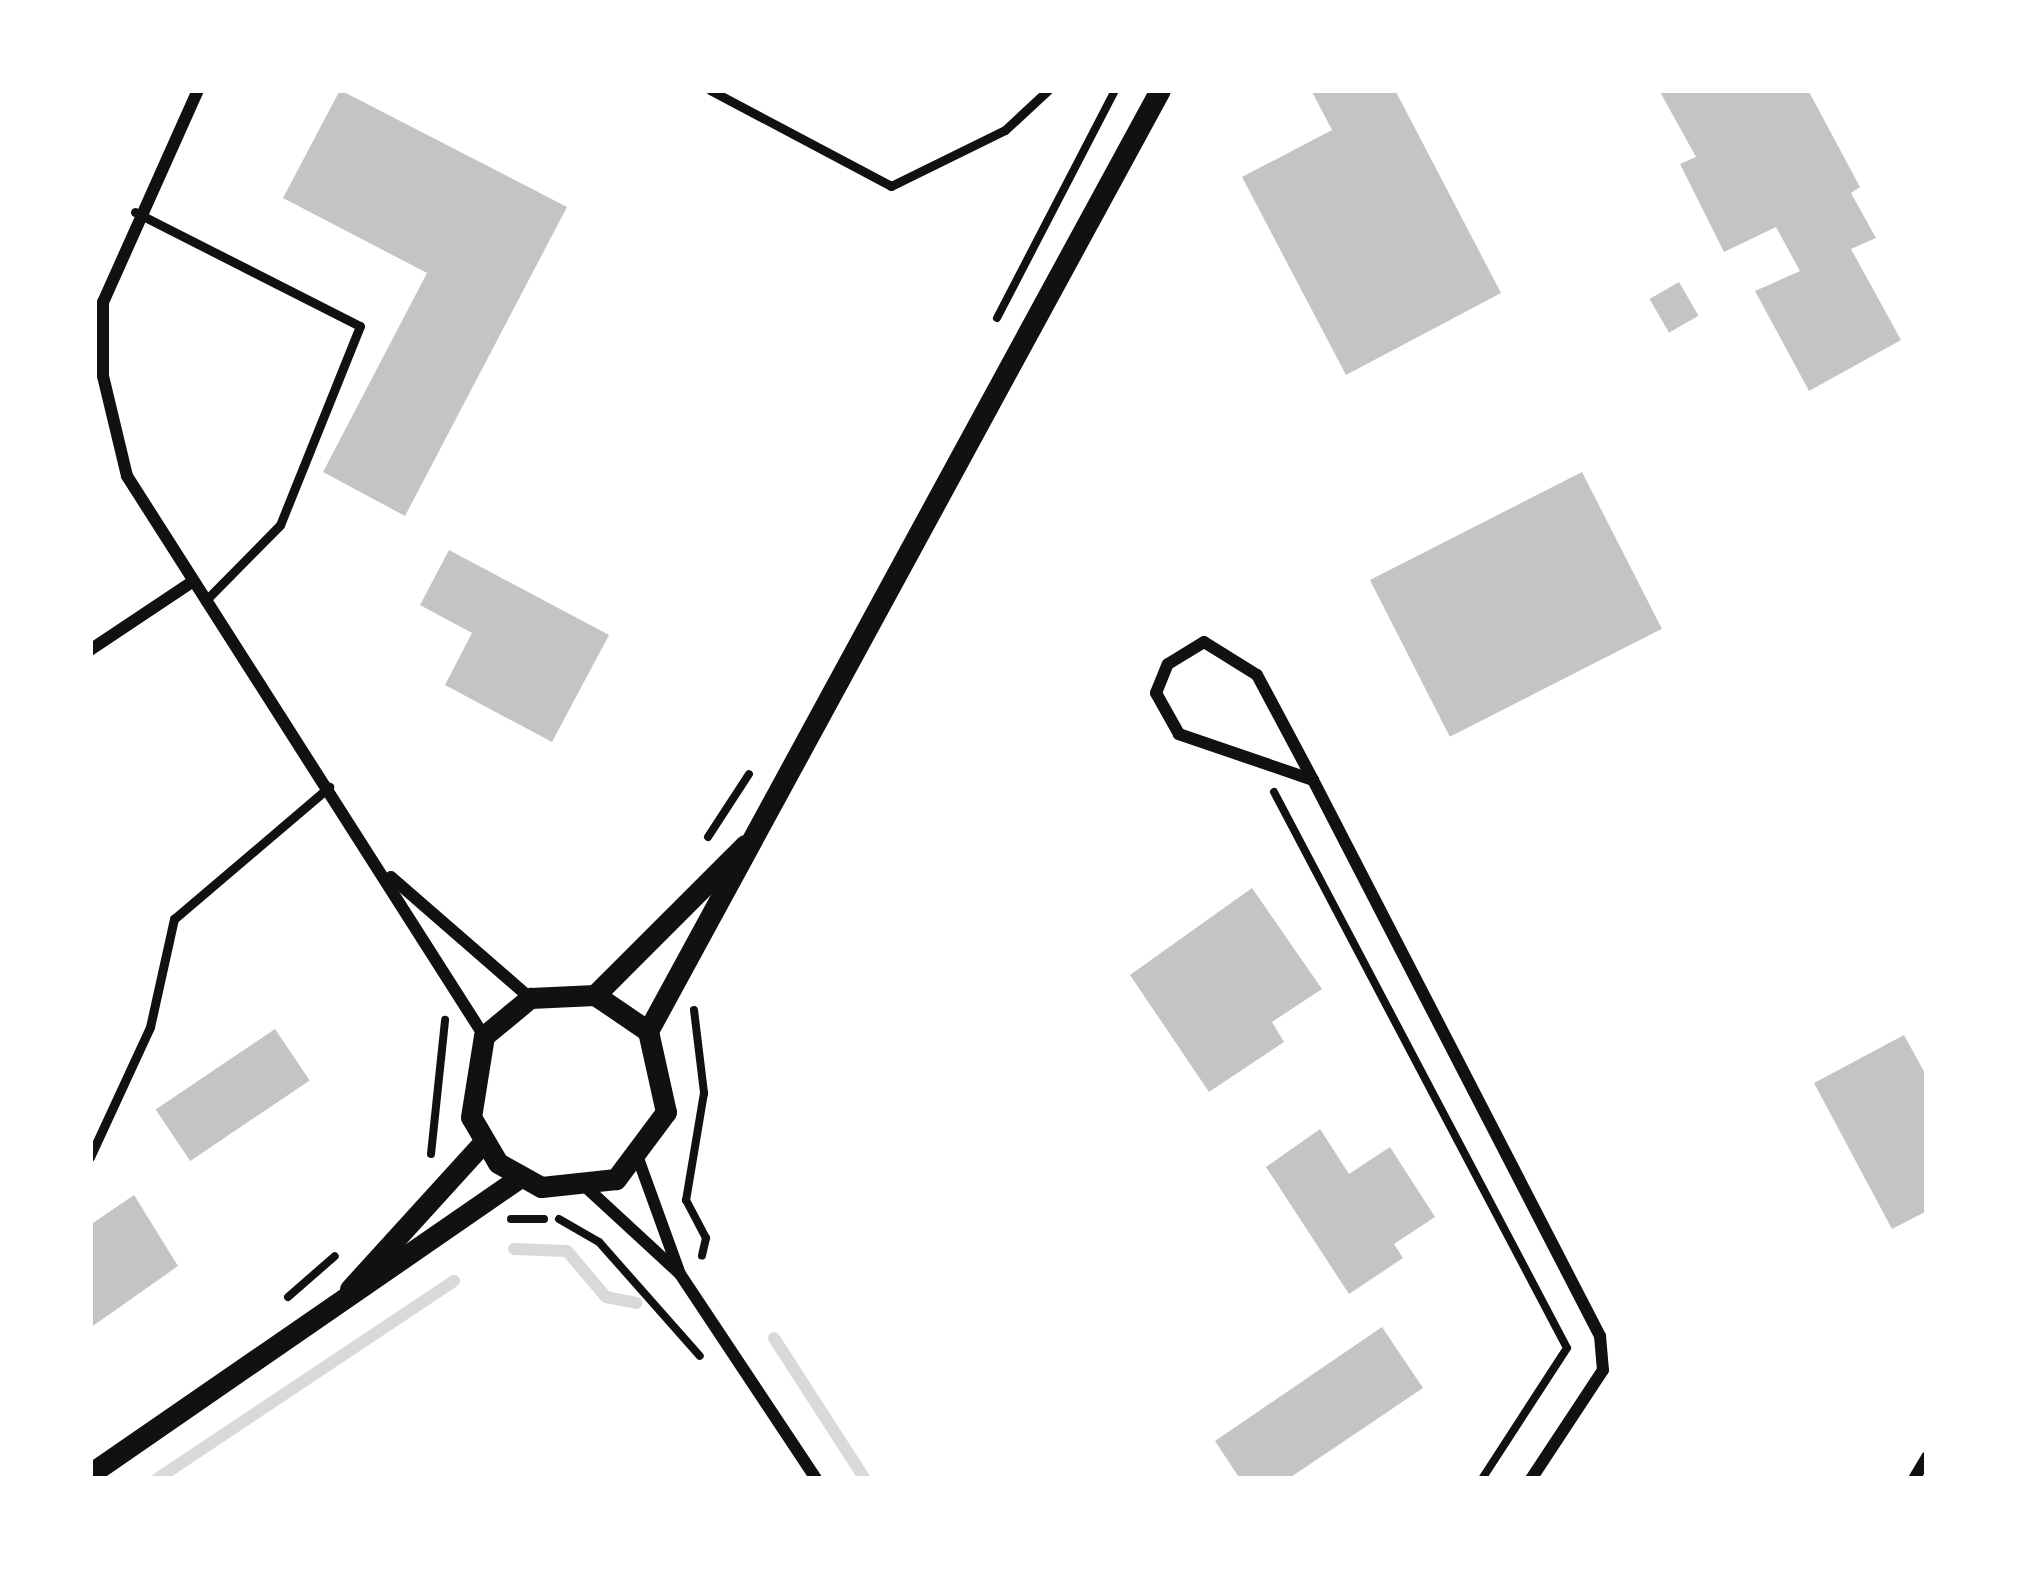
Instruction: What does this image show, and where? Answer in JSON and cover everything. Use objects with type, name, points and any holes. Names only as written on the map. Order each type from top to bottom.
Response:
[{"type":"street","points":[[198,90],[135,212],[103,302],[104,376],[127,476],[384,871],[484,1036]]},
{"type":"street","points":[[588,1189],[639,1161],[666,1112],[648,1031],[1160,90]]},
{"type":"street","points":[[90,650],[192,582]]},
{"type":"street","points":[[1313,780],[1262,769],[1168,725],[1156,693],[1187,650],[1221,645],[1257,676],[1313,780],[1600,1336],[1603,1370],[1531,1479]]},
{"type":"street","points":[[595,995],[760,829]]},
{"type":"street","points":[[384,871],[530,998]]},
{"type":"street","points":[[648,1031],[595,995],[530,998],[484,1036],[468,1089],[483,1143],[519,1178],[588,1189],[680,1274]]},
{"type":"street","points":[[328,1313],[483,1143]]},
{"type":"street","points":[[639,1161],[680,1274],[816,1479]]},
{"type":"street","points":[[90,1474],[519,1178]]},
{"type":"street","points":[[1914,1479],[1927,1456]]},
{"type":"lane","points":[[710,90],[891,186],[1005,130],[1048,90]]},
{"type":"lane","points":[[135,212],[360,326],[280,524],[205,601]]},
{"type":"lane","points":[[90,1157],[150,1027],[174,919],[329,787]]},
{"type":"path","points":[[984,344],[1115,90]]},
{"type":"path","points":[[693,860],[756,764]]},
{"type":"path","points":[[1262,769],[1567,1348],[1482,1479]]},
{"type":"path","points":[[417,1175],[429,1160],[451,1182]]},
{"type":"path","points":[[480,1209],[568,1218],[712,1374]]},
{"type":"path","points":[[280,1305],[345,1247]]},
{"type":"building","points":[[340,90],[567,207],[405,516],[323,472],[427,273],[283,198]]},
{"type":"building","points":[[1311,90],[1395,90],[1501,293],[1346,375],[1242,177],[1332,130]]},
{"type":"building","points":[[1659,90],[1808,90],[1860,187],[1851,193],[1876,238],[1851,249],[1901,340],[1809,391],[1755,291],[1800,271],[1776,227],[1724,252],[1680,164],[1696,157]]},
{"type":"building","points":[[1679,282],[1698,316],[1669,333],[1650,299]]},
{"type":"building","points":[[1582,472],[1662,629],[1450,737],[1370,580]]},
{"type":"building","points":[[449,550],[609,635],[552,742],[445,685],[472,633],[420,605]]},
{"type":"building","points":[[1252,888],[1322,989],[1272,1022],[1284,1042],[1209,1092],[1130,975]]},
{"type":"building","points":[[275,1029],[310,1080],[190,1161],[156,1110]]},
{"type":"building","points":[[1904,1035],[1927,1077],[1927,1211],[1892,1229],[1814,1083]]},
{"type":"building","points":[[1320,1129],[1349,1174],[1390,1147],[1435,1217],[1394,1244],[1403,1258],[1349,1294],[1266,1167]]},
{"type":"building","points":[[134,1195],[178,1266],[90,1328],[90,1225]]},
{"type":"building","points":[[1382,1327],[1423,1388],[1288,1479],[1240,1479],[1215,1441]]},
{"type":"waterway","points":[[514,1249],[567,1251],[606,1297],[636,1303]]},
{"type":"waterway","points":[[157,1479],[454,1281]]},
{"type":"waterway","points":[[774,1338],[865,1479]]}]
